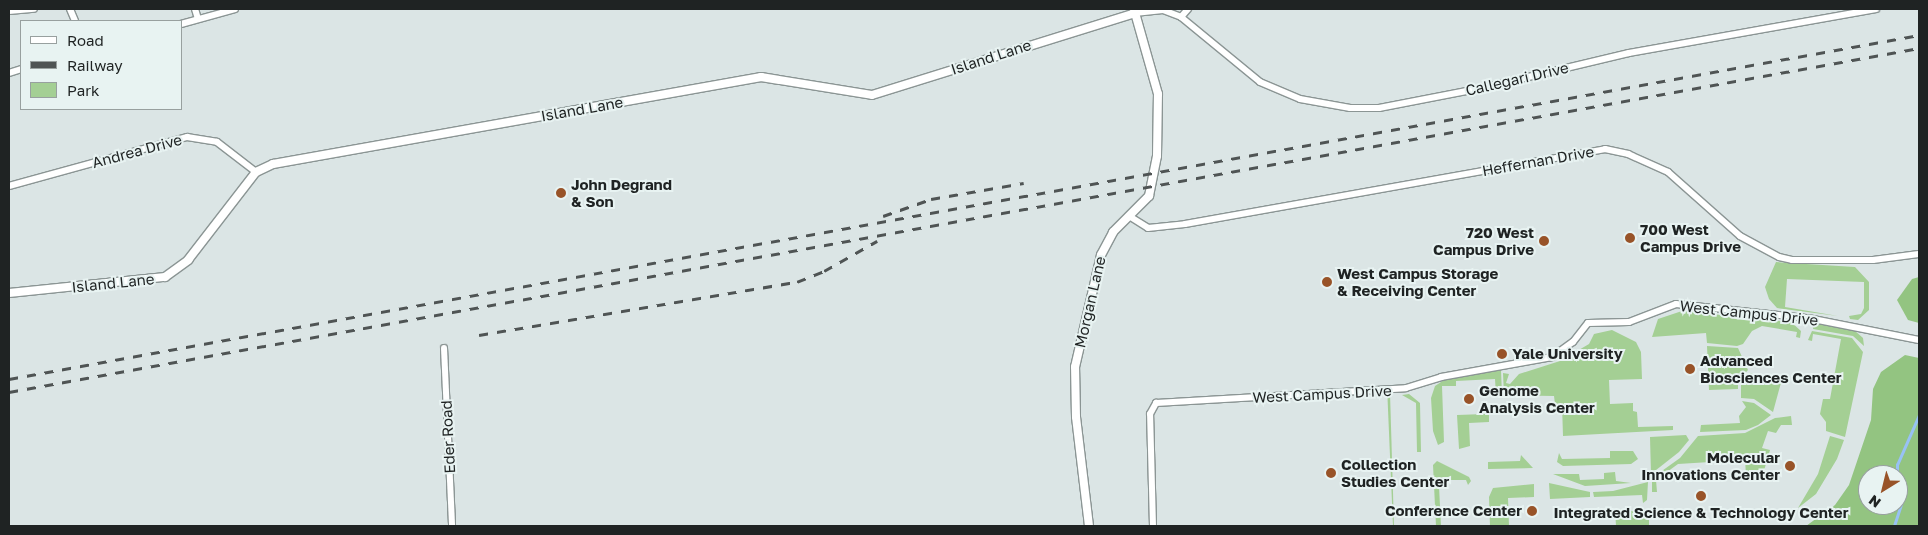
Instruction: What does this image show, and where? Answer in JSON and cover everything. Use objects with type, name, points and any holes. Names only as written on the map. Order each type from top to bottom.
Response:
[{"type":"street","points":[[9,11],[34,9]]},
{"type":"street","points":[[195,9],[198,19]]},
{"type":"street","points":[[182,24],[235,9]]},
{"type":"street","points":[[1181,17],[1188,9]]},
{"type":"street","name":"Callegari Drive","points":[[1181,17],[1260,82],[1300,99],[1350,108],[1379,108],[1482,88],[1630,53],[1876,9]]},
{"type":"street","name":"Island Lane","points":[[9,293],[165,277],[188,260],[256,172],[273,164],[761,78],[872,95],[1134,11],[1163,10],[1181,17]]},
{"type":"street","name":"Morgan Lane","points":[[1089,526],[1076,417],[1075,367],[1101,255],[1108,239],[1151,190],[1159,119],[1156,77],[1134,11]]},
{"type":"street","name":"Andrea Drive","points":[[9,186],[187,137],[217,142],[256,172]]},
{"type":"street","name":"Heffernan Drive","points":[[1129,216],[1148,228],[1156,228],[1605,150],[1628,154],[1668,172],[1740,236],[1779,257],[1792,260],[1873,260],[1919,254]]},
{"type":"street","name":"West Campus Drive","points":[[1153,526],[1150,414],[1156,403],[1406,388],[1441,377],[1552,357],[1573,342],[1588,323],[1629,322],[1676,304],[1747,310],[1842,323],[1919,340]]},
{"type":"street","name":"Eder Road","points":[[444,348],[452,526]]},
{"type":"green space","points":[[1776,262],[1855,267],[1869,282],[1869,310],[1858,320],[1850,319],[1849,316],[1861,314],[1864,308],[1864,282],[1787,279],[1785,307],[1838,316],[1777,308],[1769,299],[1765,287]]},
{"type":"green space","points":[[1919,277],[1919,323],[1908,320],[1897,300],[1912,279]]},
{"type":"green space","points":[[1682,311],[1791,322],[1801,331],[1800,338],[1796,337],[1797,332],[1762,326],[1752,331],[1743,344],[1737,346],[1707,343],[1706,333],[1652,337],[1658,319]]},
{"type":"green space","points":[[1814,323],[1854,330],[1863,338],[1864,346],[1853,336],[1813,329]]},
{"type":"green space","points":[[1612,330],[1636,342],[1641,352],[1642,379],[1609,380],[1610,404],[1633,403],[1633,411],[1637,412],[1638,427],[1673,426],[1673,430],[1563,436],[1562,405],[1555,404],[1554,396],[1504,395],[1503,373],[1509,374],[1506,383],[1510,384],[1519,374],[1560,361],[1589,344],[1594,334]]},
{"type":"green space","points":[[1812,331],[1852,338],[1863,352],[1845,437],[1826,431],[1826,422],[1820,414],[1823,399],[1830,399],[1841,339],[1813,334],[1812,341],[1808,340]]},
{"type":"green space","points":[[1707,346],[1738,348],[1748,370],[1738,381],[1738,389],[1709,390]]},
{"type":"green space","points":[[1905,355],[1919,358],[1919,526],[1806,526],[1835,505],[1849,485],[1871,420],[1873,389],[1881,372]]},
{"type":"green space","points":[[1501,370],[1502,395],[1496,395],[1495,379],[1456,381],[1456,386],[1442,386],[1444,442],[1438,445],[1433,431],[1431,398],[1435,386],[1444,380]]},
{"type":"green space","points":[[1749,373],[1782,379],[1773,412],[1754,399],[1741,398],[1741,383]]},
{"type":"green space","points":[[1387,386],[1390,393],[1394,526],[1393,526]]},
{"type":"green space","points":[[1409,394],[1420,403],[1421,452],[1417,452],[1416,403],[1402,395]]},
{"type":"green space","points":[[1742,401],[1754,403],[1771,415],[1758,425],[1746,430],[1700,432],[1701,425],[1740,423],[1739,416],[1746,407]]},
{"type":"green space","points":[[1485,407],[1489,407],[1489,422],[1469,423],[1470,446],[1459,449],[1457,415],[1485,414]]},
{"type":"green space","points":[[1791,416],[1792,425],[1781,425],[1776,433],[1768,431],[1762,448],[1770,450],[1761,481],[1746,477],[1745,458],[1710,459],[1710,462],[1678,464],[1656,480],[1657,492],[1652,492],[1652,478],[1680,458],[1698,436],[1745,433],[1775,418]]},
{"type":"green space","points":[[1686,435],[1689,440],[1679,452],[1651,474],[1650,437]]},
{"type":"green space","points":[[1830,436],[1844,440],[1837,459],[1816,494],[1798,508],[1818,474]]},
{"type":"green space","points":[[1610,451],[1633,451],[1638,459],[1631,464],[1563,466],[1557,462],[1559,453],[1562,459],[1610,458]]},
{"type":"green space","points":[[1521,455],[1533,468],[1488,469],[1488,462],[1520,461]]},
{"type":"green space","points":[[1437,461],[1469,477],[1471,481],[1468,485],[1466,480],[1447,480],[1439,486],[1441,526],[1436,526],[1433,465]]},
{"type":"green space","points":[[1615,472],[1616,481],[1631,483],[1585,486],[1553,474],[1579,474],[1580,480],[1604,479],[1604,473]]},
{"type":"green space","points":[[1648,482],[1647,500],[1643,503],[1642,495],[1594,497],[1593,492],[1613,491]]},
{"type":"green space","points":[[1549,483],[1590,492],[1590,497],[1550,499]]},
{"type":"green space","points":[[1534,484],[1534,497],[1508,498],[1509,526],[1490,526],[1489,497],[1493,488]]},
{"type":"green space","points":[[1643,508],[1645,516],[1649,516],[1649,526],[1616,526],[1615,509],[1642,512],[1642,516]]},
{"type":"waterway","points":[[1897,465],[1919,415]]},
{"type":"waterway","points":[[1894,526],[1898,515]]},
{"type":"railway","points":[[9,379],[1919,35]]},
{"type":"railway","points":[[9,392],[1919,48]]},
{"type":"railway","points":[[883,216],[931,199],[1024,183]]},
{"type":"railway","points":[[479,335],[797,282],[824,271],[877,241]]},
{"type":"place","name":"John Degrand & Son","points":[[561,193]]},
{"type":"place","name":"700 West Campus Drive","points":[[1630,238]]},
{"type":"place","name":"720 West Campus Drive","points":[[1544,241]]},
{"type":"place","name":"West Campus Storage & Receiving Center","points":[[1327,282]]},
{"type":"place","name":"Yale University","points":[[1502,354]]},
{"type":"place","name":"Advanced Biosciences Center","points":[[1690,369]]},
{"type":"place","name":"Genome Analysis Center","points":[[1469,399]]},
{"type":"place","name":"Molecular Innovations Center","points":[[1790,466]]},
{"type":"place","name":"Collection Studies Center","points":[[1331,473]]},
{"type":"place","name":"Integrated Science & Technology Center","points":[[1701,496]]},
{"type":"place","name":"Conference Center","points":[[1532,511]]}]
